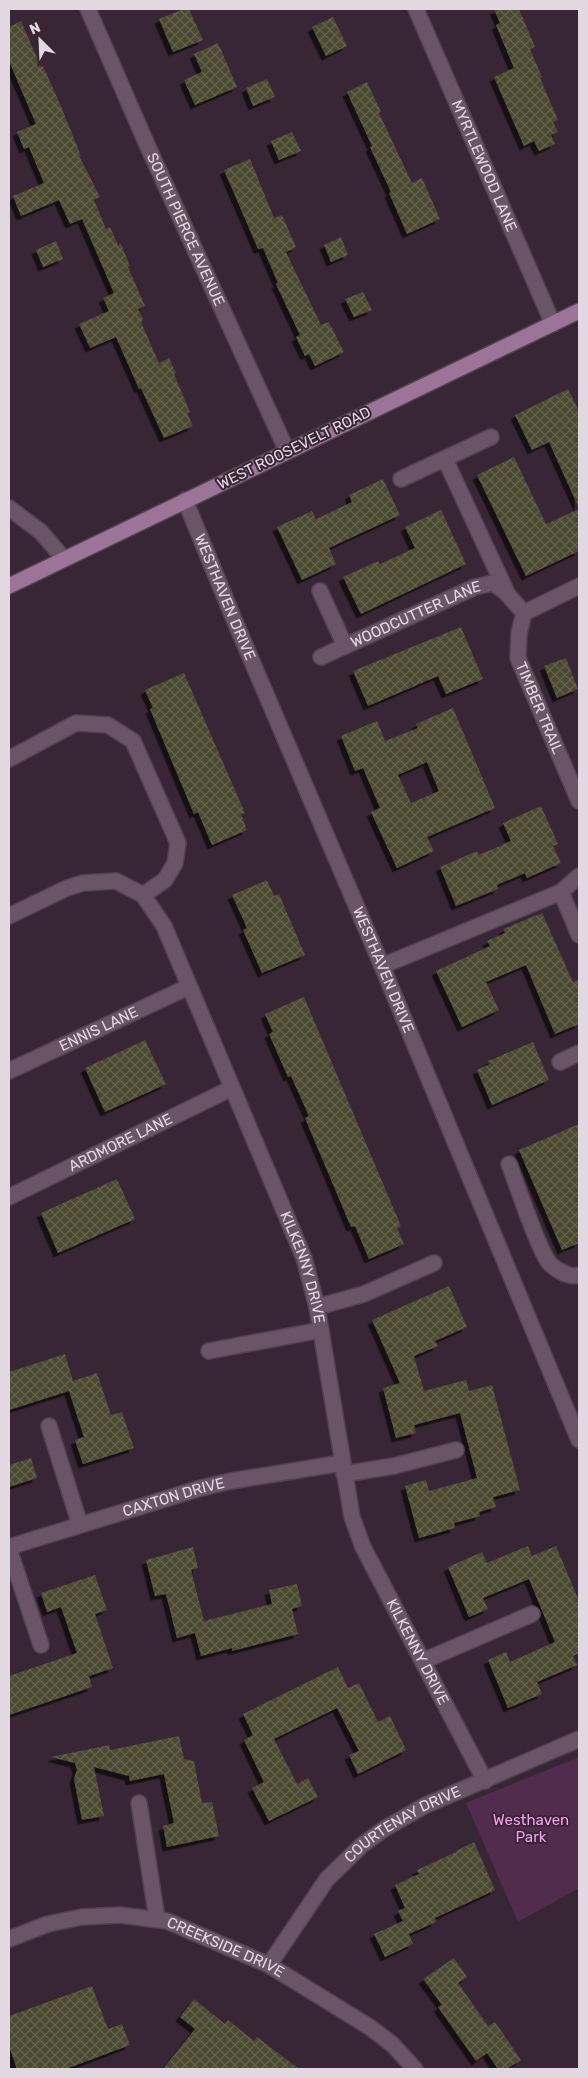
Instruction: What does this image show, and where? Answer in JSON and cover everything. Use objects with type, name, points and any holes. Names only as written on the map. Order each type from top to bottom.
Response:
[{"type":"main road","name":"WEST ROOSEVELT ROAD","points":[[9,586],[287,450],[579,311]]},
{"type":"street","name":"SOUTH PIERCE AVENUE","points":[[88,9],[152,156],[287,450]]},
{"type":"street","name":"MYRTLEWOOD LANE","points":[[416,9],[553,324]]},
{"type":"street","points":[[401,479],[491,437]]},
{"type":"street","name":"WOODCUTTER LANE","points":[[445,459],[508,595]]},
{"type":"street","name":"WESTHAVEN DRIVE","points":[[185,500],[233,618],[382,966],[579,1440]]},
{"type":"street","points":[[9,508],[41,532],[64,559]]},
{"type":"street","name":"WOODCUTTER LANE","points":[[321,657],[475,587],[493,583],[508,595],[524,613]]},
{"type":"street","points":[[524,613],[579,586]]},
{"type":"street","points":[[320,591],[345,646]]},
{"type":"street","name":"TIMBER TRAIL","points":[[524,613],[519,633],[518,658],[579,801]]},
{"type":"street","points":[[9,759],[76,723],[108,725],[133,741],[178,843],[175,862],[165,880],[143,896]]},
{"type":"street","points":[[382,966],[561,892],[579,876]]},
{"type":"street","name":"KILKENNY DRIVE","points":[[9,916],[67,888],[83,883],[116,881],[143,896],[164,926],[304,1258],[317,1307],[352,1517],[363,1547],[485,1781]]},
{"type":"street","points":[[561,892],[579,935]]},
{"type":"street","name":"ENNIS LANE","points":[[9,1071],[188,986]]},
{"type":"street","points":[[560,1062],[579,1053]]},
{"type":"street","name":"ARDMORE LANE","points":[[9,1197],[232,1088]]},
{"type":"street","points":[[509,1164],[541,1247],[550,1264],[563,1273],[579,1275]]},
{"type":"street","points":[[317,1307],[364,1294],[434,1263]]},
{"type":"street","points":[[209,1351],[321,1330]]},
{"type":"street","points":[[49,1426],[80,1525]]},
{"type":"street","name":"CAXTON DRIVE","points":[[9,1548],[201,1488],[231,1481],[343,1469],[394,1466],[456,1450]]},
{"type":"street","points":[[9,1548],[41,1645]]},
{"type":"street","points":[[423,1662],[532,1614]]},
{"type":"street","name":"COURTENAY DRIVE","points":[[269,1965],[327,1879],[362,1845],[405,1816],[579,1739]]},
{"type":"street","points":[[139,1803],[157,1919]]},
{"type":"street","name":"CREEKSIDE DRIVE","points":[[10,1936],[48,1924],[82,1917],[120,1915],[167,1920],[269,1965],[371,2028],[392,2044],[414,2069]]},
{"type":"green space","name":"Westhaven Park","points":[[579,1757],[579,1888],[518,1922],[466,1803]]},
{"type":"building","points":[[184,9],[189,9],[203,40],[173,52],[159,19]]},
{"type":"building","points":[[494,9],[519,9],[535,47],[530,49],[558,120],[553,122],[558,132],[551,135],[555,144],[539,151],[534,141],[524,146],[494,77],[514,68],[496,25],[500,23]]},
{"type":"building","points":[[333,17],[347,46],[326,56],[312,27]]},
{"type":"building","points":[[21,21],[60,104],[81,156],[79,156],[100,197],[94,200],[106,229],[110,227],[118,245],[121,244],[130,266],[128,267],[145,306],[138,309],[143,320],[141,322],[159,363],[169,358],[190,412],[187,413],[193,426],[164,438],[141,388],[139,389],[116,337],[90,348],[79,324],[109,311],[103,298],[114,293],[82,219],[70,224],[59,200],[21,216],[13,196],[44,183],[29,147],[24,149],[17,132],[36,124],[9,61],[9,27]]},
{"type":"building","points":[[218,43],[237,87],[195,105],[184,80],[202,72],[194,54]]},
{"type":"building","points":[[267,79],[275,97],[253,106],[246,88]]},
{"type":"building","points":[[367,82],[381,112],[379,113],[412,183],[422,178],[440,219],[407,234],[389,193],[391,192],[370,147],[372,146],[347,92]]},
{"type":"building","points":[[292,132],[301,151],[279,160],[271,141]]},
{"type":"building","points":[[250,159],[274,218],[282,215],[296,247],[286,252],[321,325],[329,322],[344,352],[315,366],[309,354],[305,356],[296,337],[300,335],[276,284],[278,283],[263,248],[258,249],[224,170]]},
{"type":"building","points":[[341,237],[348,255],[331,262],[324,245]]},
{"type":"building","points":[[56,241],[63,259],[43,267],[36,250]]},
{"type":"building","points":[[363,292],[372,310],[354,317],[345,299]]},
{"type":"building","points":[[568,389],[579,411],[579,508],[549,442],[532,450],[515,415]]},
{"type":"building","points":[[514,457],[546,524],[579,509],[579,551],[526,576],[477,475]]},
{"type":"building","points":[[383,479],[400,515],[329,548],[336,564],[302,580],[277,527],[312,511],[316,519],[352,502],[349,495]]},
{"type":"building","points":[[441,510],[466,564],[361,614],[343,577],[378,561],[380,564],[415,548],[405,527]]},
{"type":"building","points":[[461,627],[483,679],[446,694],[438,676],[368,706],[353,671]]},
{"type":"building","points":[[566,658],[578,689],[557,698],[544,666]]},
{"type":"building","points":[[184,673],[245,813],[241,814],[247,830],[212,845],[198,812],[194,814],[150,709],[153,708],[145,690]]},
{"type":"building","points":[[453,708],[495,808],[427,837],[434,851],[397,868],[371,812],[380,808],[363,768],[355,771],[341,736],[377,721],[385,741],[418,728],[416,724]],"holes":[[[427,762],[439,791],[411,803],[398,775]]]},
{"type":"building","points":[[541,806],[558,844],[553,846],[561,863],[527,878],[525,873],[497,885],[498,889],[456,906],[440,867],[477,851],[479,855],[511,841],[503,823]]},
{"type":"building","points":[[267,880],[274,896],[279,894],[305,955],[262,973],[243,930],[247,928],[232,895]]},
{"type":"building","points":[[542,913],[573,982],[579,979],[579,1024],[555,1034],[526,965],[486,982],[499,1010],[462,1027],[436,971],[490,946],[487,941],[505,933],[503,929]]},
{"type":"building","points":[[304,997],[401,1226],[397,1228],[404,1244],[369,1259],[355,1226],[351,1227],[305,1118],[309,1116],[291,1076],[288,1077],[269,1034],[273,1032],[265,1014]]},
{"type":"building","points":[[145,1040],[166,1084],[105,1112],[85,1068]]},
{"type":"building","points":[[533,1042],[549,1080],[492,1105],[477,1070],[490,1064],[488,1061]]},
{"type":"building","points":[[579,1124],[579,1243],[562,1250],[519,1150]]},
{"type":"building","points":[[117,1179],[135,1219],[58,1253],[41,1213]]},
{"type":"building","points":[[449,1286],[467,1327],[435,1341],[438,1346],[414,1356],[424,1391],[466,1380],[469,1391],[492,1385],[520,1490],[493,1497],[496,1507],[479,1512],[480,1516],[454,1523],[455,1528],[419,1538],[405,1486],[426,1480],[429,1491],[477,1478],[460,1413],[414,1425],[416,1433],[396,1438],[383,1388],[400,1383],[372,1320]]},
{"type":"building","points":[[65,1354],[73,1381],[97,1373],[111,1415],[122,1412],[134,1448],[83,1464],[75,1440],[84,1437],[69,1391],[9,1410],[9,1372]]},
{"type":"building","points":[[31,1458],[37,1478],[9,1487],[9,1465]]},
{"type":"building","points":[[528,1546],[532,1556],[556,1546],[579,1601],[579,1653],[573,1656],[577,1665],[537,1682],[542,1694],[508,1708],[488,1660],[506,1652],[510,1662],[555,1642],[529,1579],[483,1598],[488,1609],[469,1617],[448,1567],[482,1552],[487,1563]]},
{"type":"building","points":[[193,1547],[198,1568],[191,1570],[204,1621],[272,1604],[269,1590],[297,1584],[302,1606],[292,1609],[298,1634],[232,1651],[232,1648],[201,1656],[195,1633],[177,1638],[166,1594],[155,1596],[146,1560]]},
{"type":"building","points":[[95,1575],[107,1610],[95,1614],[113,1668],[89,1676],[92,1687],[9,1715],[9,1676],[77,1653],[61,1607],[47,1612],[41,1593]]},
{"type":"building","points":[[338,1667],[348,1688],[359,1683],[378,1722],[390,1716],[406,1750],[358,1774],[349,1755],[359,1751],[337,1708],[274,1739],[297,1784],[308,1778],[318,1797],[269,1821],[252,1788],[264,1782],[244,1740],[253,1735],[243,1714]]},
{"type":"building","points":[[179,1736],[184,1759],[194,1761],[202,1803],[212,1802],[219,1836],[167,1847],[163,1826],[174,1823],[164,1774],[130,1781],[129,1776],[94,1767],[104,1816],[82,1820],[74,1779],[77,1770],[75,1763],[51,1757],[109,1745],[110,1750]]},
{"type":"building","points":[[474,1842],[495,1890],[435,1918],[436,1922],[409,1934],[413,1944],[385,1957],[374,1934],[403,1921],[398,1911],[405,1908],[395,1885],[419,1874],[417,1870]]},
{"type":"building","points":[[454,1958],[467,1977],[458,1983],[488,2026],[495,2022],[521,2060],[507,2069],[498,2069],[487,2053],[476,2061],[438,2007],[442,2005],[423,1979]]},
{"type":"building","points":[[92,1986],[108,2029],[122,2024],[130,2045],[66,2069],[17,2069],[9,2046],[9,2016]]},
{"type":"building","points":[[194,1999],[225,2024],[228,2020],[254,2041],[257,2037],[299,2069],[163,2069],[195,2029],[180,2017]]}]
